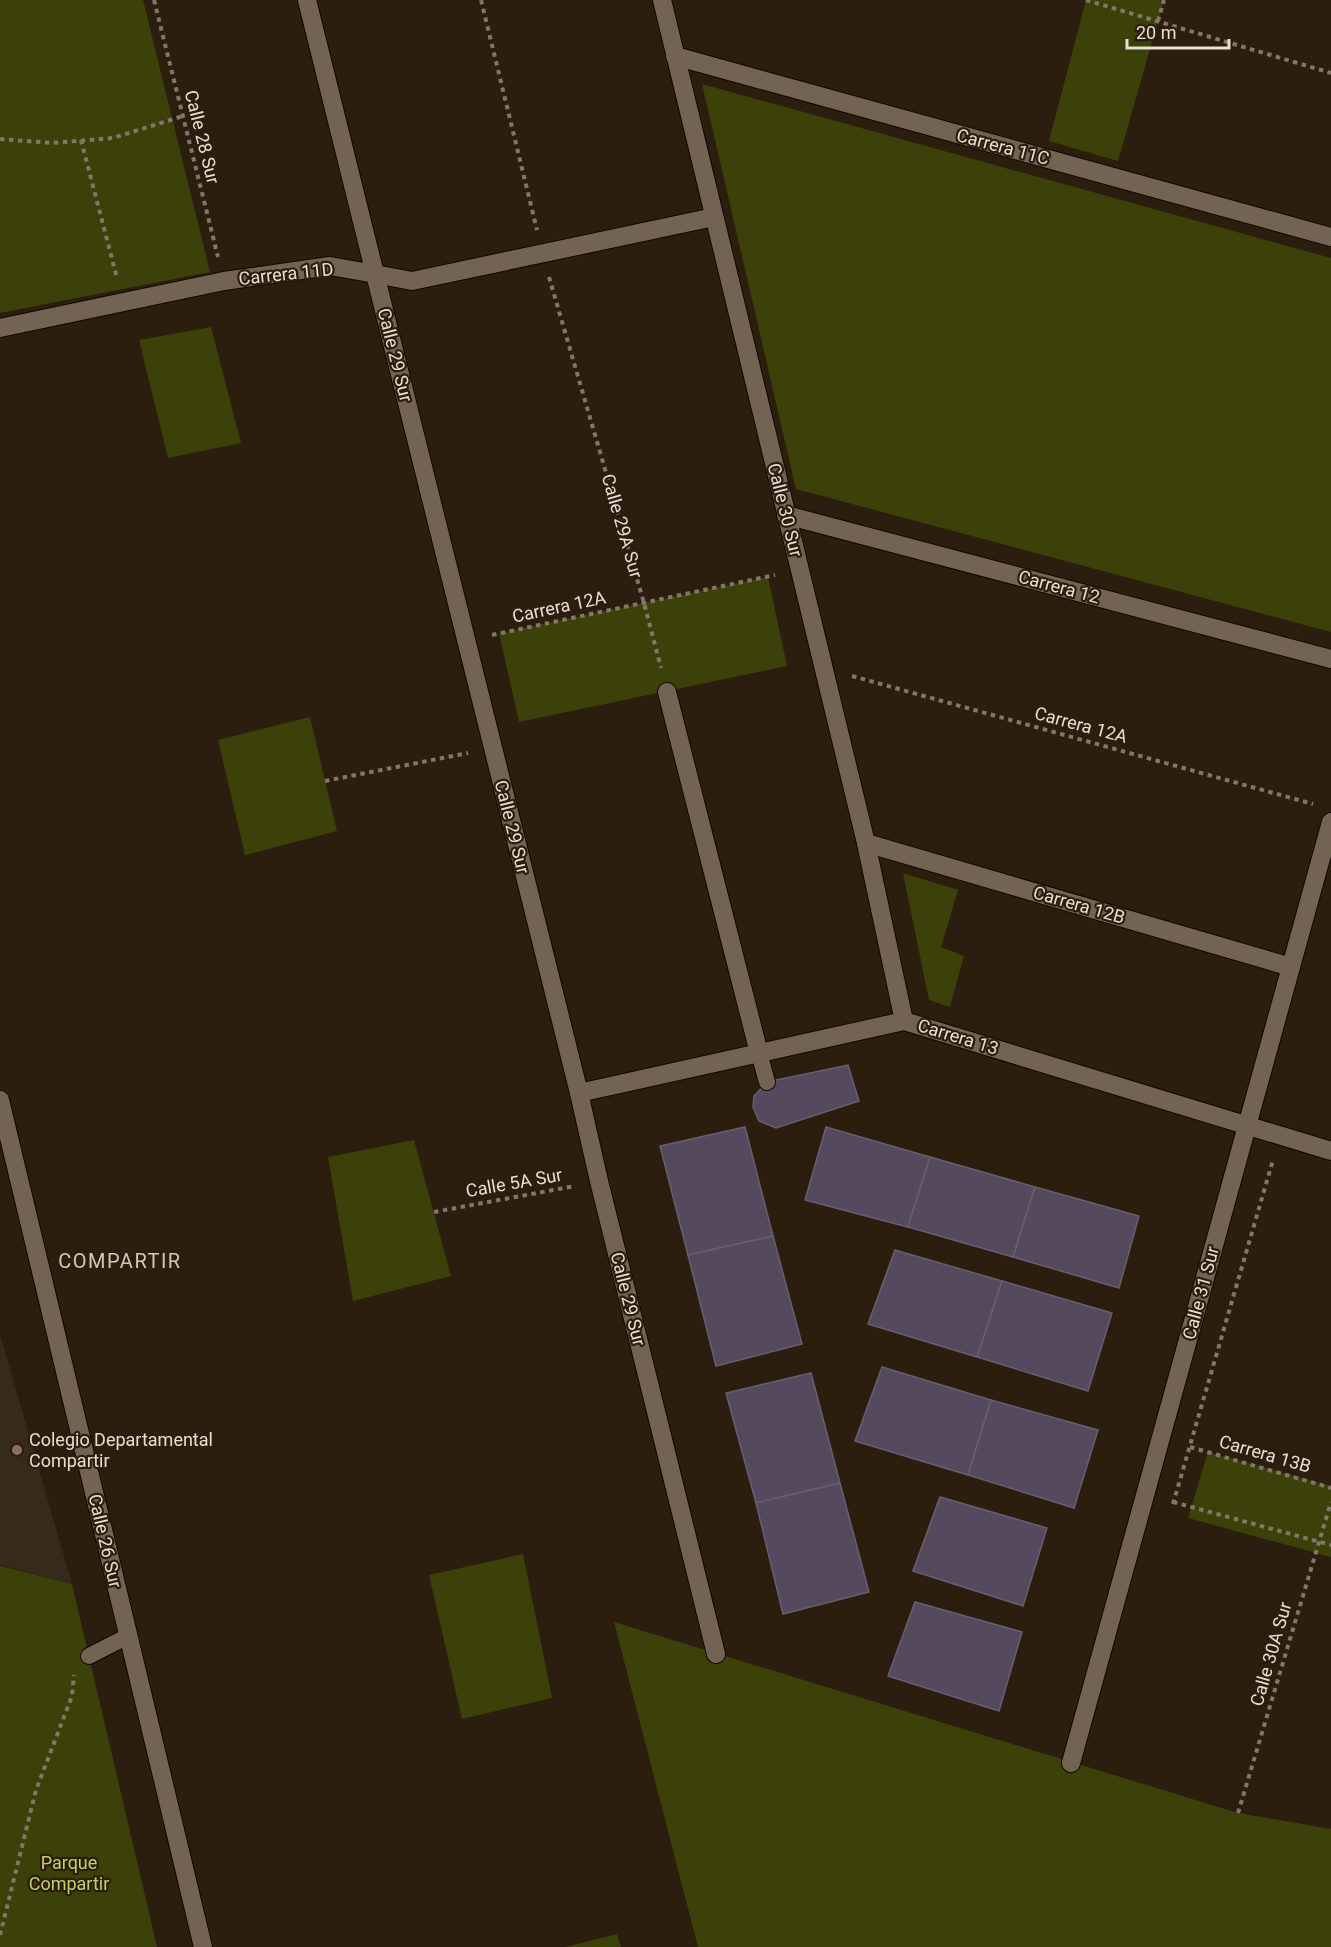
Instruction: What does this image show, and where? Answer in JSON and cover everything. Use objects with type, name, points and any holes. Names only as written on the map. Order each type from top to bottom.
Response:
[{"type":"street","name":"Calle 29 Sur","points":[[307,0],[716,1654]]},
{"type":"street","name":"Calle 30 Sur","points":[[662,0],[866,843],[904,1020]]},
{"type":"street","name":"Carrera 11C","points":[[675,56],[1331,237]]},
{"type":"street","name":"Carrera 11D","points":[[0,328],[224,281],[330,266],[412,281],[714,217]]},
{"type":"street","name":"Carrera 12","points":[[786,515],[1331,658]]},
{"type":"street","points":[[667,692],[759,1053]]},
{"type":"street","name":"Calle 31 Sur","points":[[1071,1763],[1331,822]]},
{"type":"street","name":"Carrera 12B","points":[[866,843],[1291,967]]},
{"type":"street","name":"Carrera 13","points":[[579,1093],[904,1020],[1331,1151]]},
{"type":"street","name":"Calle 26 Sur","points":[[0,1100],[203,1947]]},
{"type":"lane","points":[[759,1053],[767,1082]]},
{"type":"lane","points":[[82,1661],[128,1636]]},
{"type":"path","name":"Calle 28 Sur","points":[[154,0],[224,281]]},
{"type":"path","name":"Calle 29A Sur","points":[[481,0],[543,254],[644,603],[667,692]]},
{"type":"path","points":[[1086,0],[1331,73]]},
{"type":"path","points":[[1158,21],[1164,0]]},
{"type":"path","points":[[0,139],[52,143],[113,138],[183,116]]},
{"type":"path","points":[[81,140],[124,302]]},
{"type":"path","name":"Carrera 12A","points":[[466,641],[800,569]]},
{"type":"path","name":"Carrera 12A","points":[[823,668],[1319,806]]},
{"type":"path","points":[[324,781],[492,749]]},
{"type":"path","points":[[1276,1151],[1173,1502],[1331,1545]]},
{"type":"path","name":"Calle 5A Sur","points":[[434,1212],[599,1181]]},
{"type":"path","name":"Carrera 13B","points":[[1190,1447],[1331,1488]]},
{"type":"path","name":"Calle 30A Sur","points":[[1238,1814],[1331,1502]]},
{"type":"path","points":[[0,1935],[36,1790],[72,1695],[82,1661]]},
{"type":"shaded area","name":"Colegio Departamental Compartir","points":[[0,1334],[72,1584],[0,1565]]},
{"type":"green space","points":[[0,0],[143,0],[210,272],[0,313]]},
{"type":"green space","points":[[1086,0],[1164,0],[1118,161],[1049,141]]},
{"type":"green space","points":[[702,84],[1331,258],[1331,632],[796,489]]},
{"type":"green space","points":[[211,327],[241,443],[168,458],[139,340]]},
{"type":"green space","points":[[768,577],[787,666],[519,722],[499,633]]},
{"type":"green space","points":[[310,717],[337,831],[245,855],[218,740]]},
{"type":"green space","points":[[903,873],[958,890],[941,947],[964,956],[950,1007],[929,1000]]},
{"type":"green space","points":[[414,1140],[451,1276],[353,1301],[328,1157]]},
{"type":"green space","points":[[1208,1452],[1331,1486],[1331,1557],[1188,1518]]},
{"type":"green space","points":[[523,1554],[552,1698],[462,1719],[429,1575]]},
{"type":"green space","name":"Parque Compartir","points":[[0,1566],[72,1584],[157,1947],[0,1947]]},
{"type":"green space","points":[[614,1622],[1238,1813],[1331,1829],[1331,1947],[698,1947]]},
{"type":"green space","points":[[617,1934],[621,1947],[565,1947]]},
{"type":"building","points":[[848,1065],[859,1101],[776,1128],[759,1121],[753,1107],[754,1096],[767,1082]]},
{"type":"building","points":[[745,1127],[773,1236],[688,1255],[660,1146]]},
{"type":"building","points":[[826,1127],[930,1157],[908,1227],[805,1200]]},
{"type":"building","points":[[930,1157],[1035,1187],[1013,1257],[908,1227]]},
{"type":"building","points":[[1035,1187],[1139,1216],[1119,1288],[1013,1257]]},
{"type":"building","points":[[773,1236],[802,1344],[716,1366],[688,1255]]},
{"type":"building","points":[[895,1250],[1002,1281],[977,1357],[868,1324]]},
{"type":"building","points":[[1002,1281],[1112,1313],[1088,1391],[977,1357]]},
{"type":"building","points":[[882,1367],[991,1400],[968,1475],[855,1441]]},
{"type":"building","points":[[811,1373],[840,1483],[756,1503],[726,1393]]},
{"type":"building","points":[[991,1400],[1098,1430],[1074,1508],[968,1475]]},
{"type":"building","points":[[840,1483],[869,1592],[783,1614],[756,1503]]},
{"type":"building","points":[[940,1497],[1047,1528],[1023,1606],[913,1571]]},
{"type":"building","points":[[915,1602],[1022,1632],[999,1711],[888,1676]]},
{"type":"place","name":"Colegio Departamental Compartir","points":[[17,1450]]},
{"type":"district","name":"COMPARTIR","points":[[120,1261]]}]
